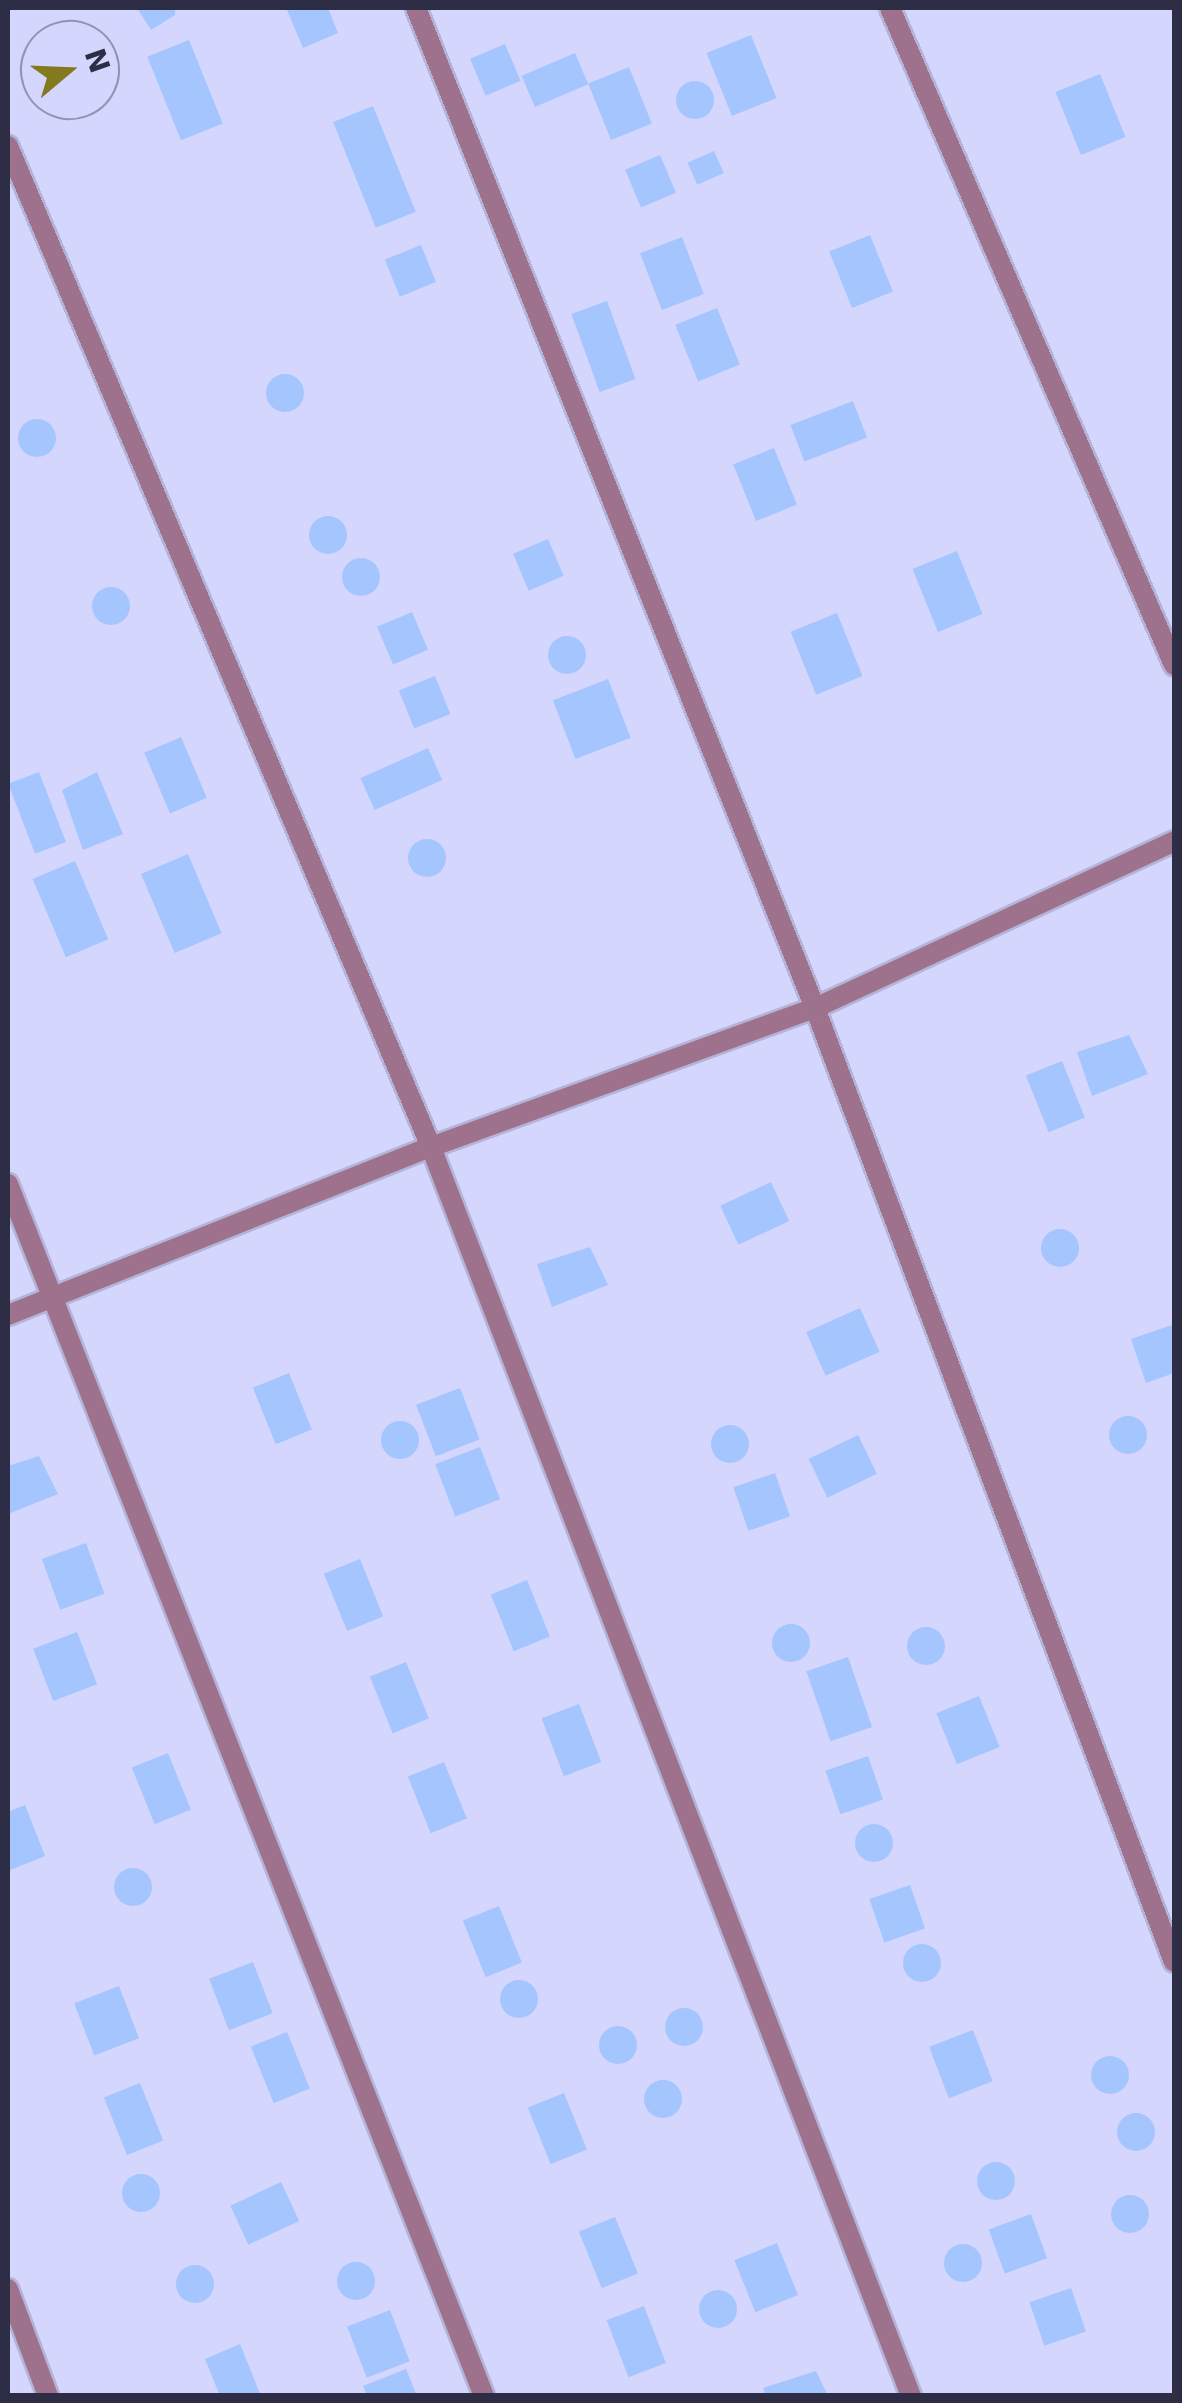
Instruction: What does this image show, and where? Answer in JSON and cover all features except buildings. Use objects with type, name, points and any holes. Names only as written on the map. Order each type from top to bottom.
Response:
[{"type":"street","points":[[416,8],[815,1008],[1174,1962]]},
{"type":"street","points":[[890,8],[1174,665]]},
{"type":"street","points":[[8,146],[431,1147],[911,2396]]},
{"type":"street","points":[[8,1315],[431,1147],[815,1008],[1174,841]]},
{"type":"street","points":[[8,1184],[484,2396]]},
{"type":"street","points":[[8,2290],[48,2396]]}]
